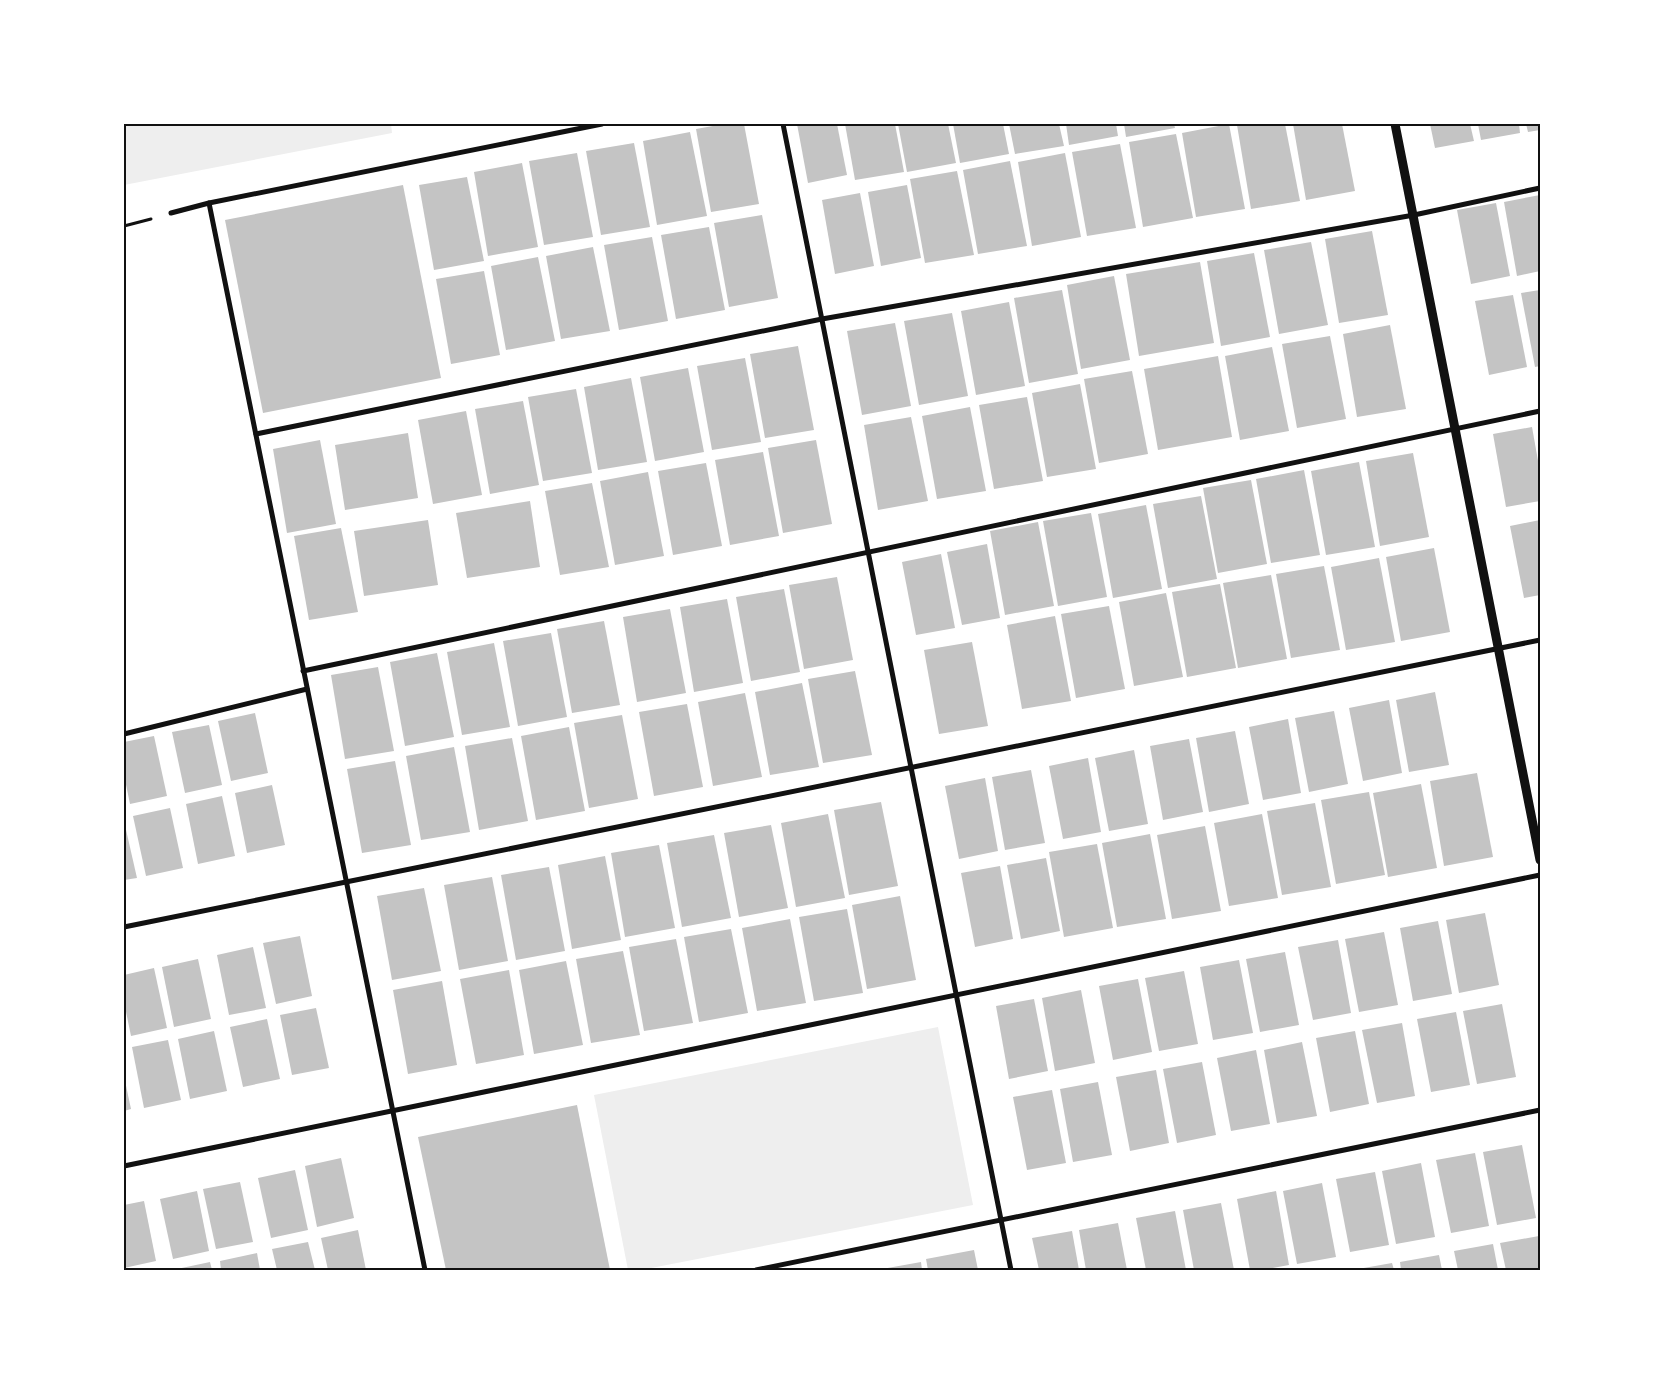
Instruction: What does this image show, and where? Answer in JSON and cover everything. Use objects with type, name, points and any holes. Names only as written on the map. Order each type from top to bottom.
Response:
[{"type":"street","points":[[171,213],[602,124]]},
{"type":"street","points":[[783,124],[1011,1270]]},
{"type":"street","points":[[1395,124],[1540,860]]},
{"type":"street","points":[[256,434],[822,320],[1414,215],[1540,188]]},
{"type":"street","points":[[208,204],[425,1270]]},
{"type":"street","points":[[303,671],[1540,411]]},
{"type":"street","points":[[124,927],[1540,640]]},
{"type":"street","points":[[124,734],[307,689]]},
{"type":"street","points":[[124,1166],[1540,875]]},
{"type":"street","points":[[756,1270],[1540,1110]]},
{"type":"path","points":[[124,226],[171,213]]},
{"type":"shaded area","points":[[124,124],[391,124],[392,133],[124,185]]},
{"type":"shaded area","points":[[938,1027],[973,1205],[641,1270],[628,1270],[594,1095]]},
{"type":"building","points":[[724,124],[744,124],[759,204],[711,212],[696,129]]},
{"type":"building","points":[[797,124],[837,124],[847,175],[808,183]]},
{"type":"building","points":[[845,124],[895,124],[904,172],[855,180]]},
{"type":"building","points":[[898,124],[948,124],[956,163],[907,172]]},
{"type":"building","points":[[953,124],[1003,124],[1009,154],[960,163]]},
{"type":"building","points":[[1009,124],[1059,124],[1064,146],[1015,154]]},
{"type":"building","points":[[1066,124],[1116,124],[1118,136],[1069,145]]},
{"type":"building","points":[[1124,124],[1174,124],[1175,128],[1126,137]]},
{"type":"building","points":[[1229,124],[1245,209],[1196,217],[1182,133]]},
{"type":"building","points":[[1285,124],[1300,201],[1251,209],[1237,125]]},
{"type":"building","points":[[1293,124],[1342,124],[1355,191],[1306,200]]},
{"type":"building","points":[[1430,124],[1470,124],[1474,141],[1435,148]]},
{"type":"building","points":[[1478,124],[1519,124],[1520,133],[1481,140]]},
{"type":"building","points":[[1526,124],[1540,124],[1540,130],[1528,132]]},
{"type":"building","points":[[690,132],[707,216],[657,225],[643,141]]},
{"type":"building","points":[[1176,134],[1193,218],[1143,227],[1129,142]]},
{"type":"building","points":[[634,143],[650,227],[601,235],[586,151]]},
{"type":"building","points":[[1120,144],[1136,228],[1087,236],[1072,152]]},
{"type":"building","points":[[577,153],[593,237],[544,245],[529,161]]},
{"type":"building","points":[[1065,153],[1081,237],[1032,246],[1018,162]]},
{"type":"building","points":[[1010,161],[1027,246],[978,254],[963,170]]},
{"type":"building","points":[[522,163],[538,247],[488,256],[474,172]]},
{"type":"building","points":[[957,171],[974,255],[925,263],[910,179]]},
{"type":"building","points":[[467,177],[484,261],[434,270],[419,185]]},
{"type":"building","points":[[403,185],[441,378],[263,413],[225,220]]},
{"type":"building","points":[[907,185],[921,258],[881,266],[868,192]]},
{"type":"building","points":[[860,193],[874,266],[835,274],[822,200]]},
{"type":"building","points":[[1540,195],[1540,271],[1517,276],[1504,202]]},
{"type":"building","points":[[1496,203],[1510,276],[1471,284],[1457,210]]},
{"type":"building","points":[[762,215],[778,298],[729,307],[714,223]]},
{"type":"building","points":[[709,227],[725,310],[676,319],[661,235]]},
{"type":"building","points":[[1372,231],[1388,315],[1339,323],[1325,239]]},
{"type":"building","points":[[652,237],[668,321],[619,330],[604,245]]},
{"type":"building","points":[[1311,242],[1328,325],[1279,334],[1264,250]]},
{"type":"building","points":[[593,247],[610,331],[561,339],[546,256]]},
{"type":"building","points":[[1254,253],[1270,337],[1221,346],[1207,261]]},
{"type":"building","points":[[538,257],[555,341],[506,350],[491,266]]},
{"type":"building","points":[[1200,262],[1214,343],[1139,356],[1126,274]]},
{"type":"building","points":[[484,271],[500,355],[451,364],[436,279]]},
{"type":"building","points":[[1114,276],[1130,360],[1081,369],[1067,285]]},
{"type":"building","points":[[1062,290],[1078,374],[1029,383],[1014,298]]},
{"type":"building","points":[[1540,290],[1540,366],[1535,367],[1521,293]]},
{"type":"building","points":[[1513,295],[1527,367],[1489,375],[1475,301]]},
{"type":"building","points":[[1009,302],[1025,386],[976,395],[961,311]]},
{"type":"building","points":[[952,313],[968,396],[919,405],[904,321]]},
{"type":"building","points":[[895,323],[911,406],[862,415],[847,331]]},
{"type":"building","points":[[1390,325],[1406,409],[1357,417],[1343,334]]},
{"type":"building","points":[[1330,336],[1346,419],[1297,428],[1282,344]]},
{"type":"building","points":[[798,346],[814,430],[765,438],[750,354]]},
{"type":"building","points":[[1272,347],[1289,431],[1240,440],[1225,356]]},
{"type":"building","points":[[1218,356],[1232,437],[1158,450],[1144,369]]},
{"type":"building","points":[[745,358],[761,442],[712,450],[697,366]]},
{"type":"building","points":[[688,368],[704,452],[655,461],[640,377]]},
{"type":"building","points":[[1132,371],[1148,454],[1099,463],[1084,379]]},
{"type":"building","points":[[631,378],[647,462],[598,470],[584,387]]},
{"type":"building","points":[[1080,384],[1096,469],[1047,477],[1032,393]]},
{"type":"building","points":[[576,389],[592,473],[543,481],[528,397]]},
{"type":"building","points":[[1027,397],[1043,481],[994,489],[979,405]]},
{"type":"building","points":[[523,401],[539,485],[490,494],[475,409]]},
{"type":"building","points":[[970,407],[986,491],[937,499],[922,416]]},
{"type":"building","points":[[466,411],[482,495],[433,504],[418,420]]},
{"type":"building","points":[[911,417],[928,501],[878,510],[864,425]]},
{"type":"building","points":[[1532,427],[1540,472],[1540,501],[1506,507],[1493,434]]},
{"type":"building","points":[[408,433],[418,498],[345,510],[335,445]]},
{"type":"building","points":[[320,440],[336,524],[287,533],[273,449]]},
{"type":"building","points":[[816,440],[832,524],[783,533],[768,448]]},
{"type":"building","points":[[763,452],[779,536],[730,545],[715,460]]},
{"type":"building","points":[[1413,453],[1429,537],[1380,546],[1366,461]]},
{"type":"building","points":[[1359,462],[1375,547],[1326,555],[1311,471]]},
{"type":"building","points":[[706,463],[722,546],[673,555],[658,471]]},
{"type":"building","points":[[1304,470],[1320,555],[1271,563],[1256,479]]},
{"type":"building","points":[[648,472],[664,556],[615,565],[600,481]]},
{"type":"building","points":[[1251,480],[1267,564],[1218,573],[1203,488]]},
{"type":"building","points":[[592,483],[609,567],[560,575],[545,491]]},
{"type":"building","points":[[1201,496],[1217,579],[1168,588],[1153,504]]},
{"type":"building","points":[[530,501],[540,567],[467,578],[456,513]]},
{"type":"building","points":[[1146,505],[1162,589],[1113,598],[1098,514]]},
{"type":"building","points":[[1091,513],[1107,597],[1058,606],[1043,521]]},
{"type":"building","points":[[428,520],[438,585],[364,596],[354,531]]},
{"type":"building","points":[[1540,520],[1540,595],[1524,598],[1510,526]]},
{"type":"building","points":[[1038,522],[1054,606],[1005,615],[990,531]]},
{"type":"building","points":[[341,528],[358,612],[309,620],[294,536]]},
{"type":"building","points":[[987,544],[1000,618],[962,625],[947,552]]},
{"type":"building","points":[[1434,548],[1450,632],[1401,641],[1386,557]]},
{"type":"building","points":[[941,554],[955,628],[916,635],[902,562]]},
{"type":"building","points":[[1379,558],[1395,642],[1346,650],[1331,567]]},
{"type":"building","points":[[1324,566],[1340,650],[1291,658],[1276,574]]},
{"type":"building","points":[[1271,575],[1287,659],[1238,668],[1223,583]]},
{"type":"building","points":[[837,577],[853,660],[804,669],[789,585]]},
{"type":"building","points":[[1220,584],[1236,668],[1187,677],[1172,592]]},
{"type":"building","points":[[784,589],[800,672],[751,681],[736,597]]},
{"type":"building","points":[[1166,593],[1183,677],[1134,686],[1119,602]]},
{"type":"building","points":[[727,599],[743,683],[694,692],[680,607]]},
{"type":"building","points":[[1109,606],[1125,689],[1076,698],[1061,614]]},
{"type":"building","points":[[670,609],[686,693],[637,702],[623,617]]},
{"type":"building","points":[[1055,616],[1071,701],[1022,709],[1007,625]]},
{"type":"building","points":[[604,621],[620,705],[572,713],[557,629]]},
{"type":"building","points":[[551,633],[567,717],[518,726],[503,641]]},
{"type":"building","points":[[972,642],[988,726],[939,734],[924,650]]},
{"type":"building","points":[[494,643],[510,727],[462,735],[447,652]]},
{"type":"building","points":[[437,653],[454,737],[405,746],[390,662]]},
{"type":"building","points":[[378,667],[394,751],[345,759],[331,675]]},
{"type":"building","points":[[855,671],[872,755],[823,763],[808,679]]},
{"type":"building","points":[[802,683],[819,767],[770,775],[755,692]]},
{"type":"building","points":[[1435,692],[1449,765],[1409,772],[1396,700]]},
{"type":"building","points":[[745,693],[762,777],[713,786],[698,702]]},
{"type":"building","points":[[1389,700],[1402,773],[1363,781],[1349,708]]},
{"type":"building","points":[[687,704],[703,787],[654,796],[639,712]]},
{"type":"building","points":[[1334,711],[1348,784],[1309,792],[1295,718]]},
{"type":"building","points":[[255,713],[268,773],[231,781],[218,721]]},
{"type":"building","points":[[622,715],[638,799],[589,808],[574,723]]},
{"type":"building","points":[[1288,719],[1301,793],[1263,800],[1249,727]]},
{"type":"building","points":[[209,725],[222,785],[185,793],[172,732]]},
{"type":"building","points":[[569,727],[585,811],[536,820],[521,736]]},
{"type":"building","points":[[1235,731],[1249,804],[1209,812],[1196,738]]},
{"type":"building","points":[[154,736],[167,796],[130,804],[124,775],[124,742]]},
{"type":"building","points":[[512,738],[528,821],[479,830],[465,746]]},
{"type":"building","points":[[1189,739],[1203,812],[1163,820],[1150,746]]},
{"type":"building","points":[[454,747],[470,832],[421,840],[406,756]]},
{"type":"building","points":[[1134,750],[1148,824],[1109,831],[1095,758]]},
{"type":"building","points":[[1088,758],[1101,832],[1063,839],[1049,766]]},
{"type":"building","points":[[395,761],[411,845],[362,853],[347,769]]},
{"type":"building","points":[[1031,770],[1045,843],[1005,850],[992,777]]},
{"type":"building","points":[[1477,773],[1493,857],[1444,866],[1430,781]]},
{"type":"building","points":[[985,778],[998,851],[959,859],[945,786]]},
{"type":"building","points":[[1421,784],[1437,868],[1388,877],[1373,793]]},
{"type":"building","points":[[272,785],[285,845],[247,853],[235,793]]},
{"type":"building","points":[[1369,792],[1385,875],[1336,884],[1321,800]]},
{"type":"building","points":[[222,796],[235,856],[198,864],[186,804]]},
{"type":"building","points":[[881,802],[898,886],[849,895],[834,810]]},
{"type":"building","points":[[1315,803],[1331,887],[1282,895],[1267,811]]},
{"type":"building","points":[[170,808],[183,868],[146,876],[133,816]]},
{"type":"building","points":[[828,814],[845,898],[796,907],[781,823]]},
{"type":"building","points":[[1262,814],[1278,898],[1229,906],[1214,823]]},
{"type":"building","points":[[124,821],[137,878],[124,880]]},
{"type":"building","points":[[771,825],[788,908],[739,917],[724,833]]},
{"type":"building","points":[[1205,826],[1221,911],[1172,919],[1157,835]]},
{"type":"building","points":[[1150,834],[1166,919],[1117,927],[1102,843]]},
{"type":"building","points":[[714,835],[731,918],[682,927],[667,843]]},
{"type":"building","points":[[1097,844],[1113,928],[1064,937],[1049,852]]},
{"type":"building","points":[[659,845],[675,928],[625,937],[611,853]]},
{"type":"building","points":[[605,856],[621,940],[572,949],[558,865]]},
{"type":"building","points":[[1046,858],[1060,931],[1021,939],[1007,865]]},
{"type":"building","points":[[1000,866],[1013,939],[975,947],[961,873]]},
{"type":"building","points":[[549,867],[565,951],[516,960],[501,875]]},
{"type":"building","points":[[492,877],[508,961],[459,970],[444,885]]},
{"type":"building","points":[[424,888],[441,971],[392,980],[377,896]]},
{"type":"building","points":[[900,896],[916,980],[867,989],[852,905]]},
{"type":"building","points":[[847,909],[863,993],[814,1001],[799,917]]},
{"type":"building","points":[[1485,913],[1499,985],[1459,993],[1446,920]]},
{"type":"building","points":[[790,919],[806,1003],[757,1011],[742,928]]},
{"type":"building","points":[[1438,921],[1452,994],[1413,1001],[1400,928]]},
{"type":"building","points":[[731,929],[748,1013],[699,1022],[684,937]]},
{"type":"building","points":[[1384,932],[1398,1005],[1359,1012],[1345,939]]},
{"type":"building","points":[[300,936],[312,996],[276,1004],[263,943]]},
{"type":"building","points":[[676,939],[693,1023],[644,1031],[629,947]]},
{"type":"building","points":[[1338,940],[1351,1013],[1313,1020],[1298,947]]},
{"type":"building","points":[[253,947],[266,1008],[229,1015],[217,955]]},
{"type":"building","points":[[623,951],[640,1035],[591,1043],[576,959]]},
{"type":"building","points":[[1285,952],[1299,1025],[1260,1032],[1246,959]]},
{"type":"building","points":[[198,959],[211,1019],[174,1027],[162,967]]},
{"type":"building","points":[[1239,960],[1253,1033],[1213,1040],[1200,967]]},
{"type":"building","points":[[566,961],[583,1045],[534,1054],[519,970]]},
{"type":"building","points":[[154,968],[167,1028],[131,1036],[124,1002],[124,975]]},
{"type":"building","points":[[509,970],[524,1055],[476,1064],[460,979]]},
{"type":"building","points":[[1184,971],[1198,1044],[1159,1051],[1145,978]]},
{"type":"building","points":[[1138,979],[1152,1052],[1113,1060],[1099,986]]},
{"type":"building","points":[[442,981],[457,1065],[408,1074],[393,990]]},
{"type":"building","points":[[1081,990],[1095,1063],[1055,1071],[1042,998]]},
{"type":"building","points":[[1034,999],[1048,1071],[1009,1079],[996,1006]]},
{"type":"building","points":[[1502,1004],[1516,1077],[1477,1084],[1463,1011]]},
{"type":"building","points":[[316,1008],[329,1068],[292,1075],[280,1015]]},
{"type":"building","points":[[1456,1012],[1470,1085],[1431,1092],[1417,1019]]},
{"type":"building","points":[[267,1019],[280,1079],[243,1087],[230,1027]]},
{"type":"building","points":[[1402,1023],[1415,1096],[1377,1103],[1362,1030]]},
{"type":"building","points":[[214,1031],[227,1091],[190,1099],[178,1039]]},
{"type":"building","points":[[1355,1031],[1369,1104],[1330,1112],[1316,1038]]},
{"type":"building","points":[[168,1040],[181,1100],[144,1108],[132,1047]]},
{"type":"building","points":[[1302,1042],[1317,1116],[1277,1123],[1264,1050]]},
{"type":"building","points":[[1256,1050],[1270,1124],[1231,1131],[1217,1058]]},
{"type":"building","points":[[1202,1062],[1216,1135],[1177,1143],[1163,1069]]},
{"type":"building","points":[[1156,1070],[1169,1143],[1130,1151],[1116,1077]]},
{"type":"building","points":[[124,1082],[131,1109],[124,1111]]},
{"type":"building","points":[[1098,1082],[1112,1155],[1073,1162],[1060,1089]]},
{"type":"building","points":[[1052,1090],[1066,1163],[1027,1170],[1013,1097]]},
{"type":"building","points":[[577,1105],[610,1270],[446,1270],[418,1137]]},
{"type":"building","points":[[1522,1145],[1536,1218],[1497,1225],[1483,1152]]},
{"type":"building","points":[[1475,1153],[1489,1226],[1451,1233],[1436,1160]]},
{"type":"building","points":[[341,1158],[354,1218],[317,1227],[305,1166]]},
{"type":"building","points":[[1421,1163],[1435,1237],[1396,1244],[1382,1171]]},
{"type":"building","points":[[295,1170],[308,1230],[271,1238],[258,1178]]},
{"type":"building","points":[[1375,1172],[1389,1245],[1350,1252],[1336,1179]]},
{"type":"building","points":[[240,1182],[253,1242],[216,1249],[203,1189]]},
{"type":"building","points":[[1322,1183],[1336,1257],[1297,1264],[1283,1191]]},
{"type":"building","points":[[197,1191],[209,1251],[173,1259],[160,1199]]},
{"type":"building","points":[[1276,1191],[1289,1265],[1250,1270],[1237,1199]]},
{"type":"building","points":[[144,1201],[156,1261],[124,1268],[124,1205]]},
{"type":"building","points":[[1221,1203],[1234,1270],[1194,1270],[1183,1210]]},
{"type":"building","points":[[1175,1211],[1186,1270],[1146,1270],[1136,1218]]},
{"type":"building","points":[[1118,1223],[1127,1270],[1086,1270],[1079,1230]]},
{"type":"building","points":[[358,1230],[366,1270],[328,1270],[321,1238]]},
{"type":"building","points":[[1072,1231],[1079,1270],[1039,1270],[1032,1238]]},
{"type":"building","points":[[1539,1236],[1540,1270],[1506,1270],[1500,1243]]},
{"type":"building","points":[[308,1242],[315,1270],[277,1270],[272,1249]]},
{"type":"building","points":[[1493,1244],[1498,1270],[1458,1270],[1454,1251]]},
{"type":"building","points":[[974,1250],[978,1270],[928,1270],[926,1259]]},
{"type":"building","points":[[257,1253],[260,1270],[221,1270],[220,1261]]},
{"type":"building","points":[[1439,1255],[1442,1270],[1401,1270],[1400,1262]]},
{"type":"building","points":[[210,1262],[212,1270],[177,1269]]},
{"type":"building","points":[[921,1262],[922,1270],[882,1270],[882,1269]]},
{"type":"building","points":[[1392,1263],[1394,1270],[1358,1269]]}]
